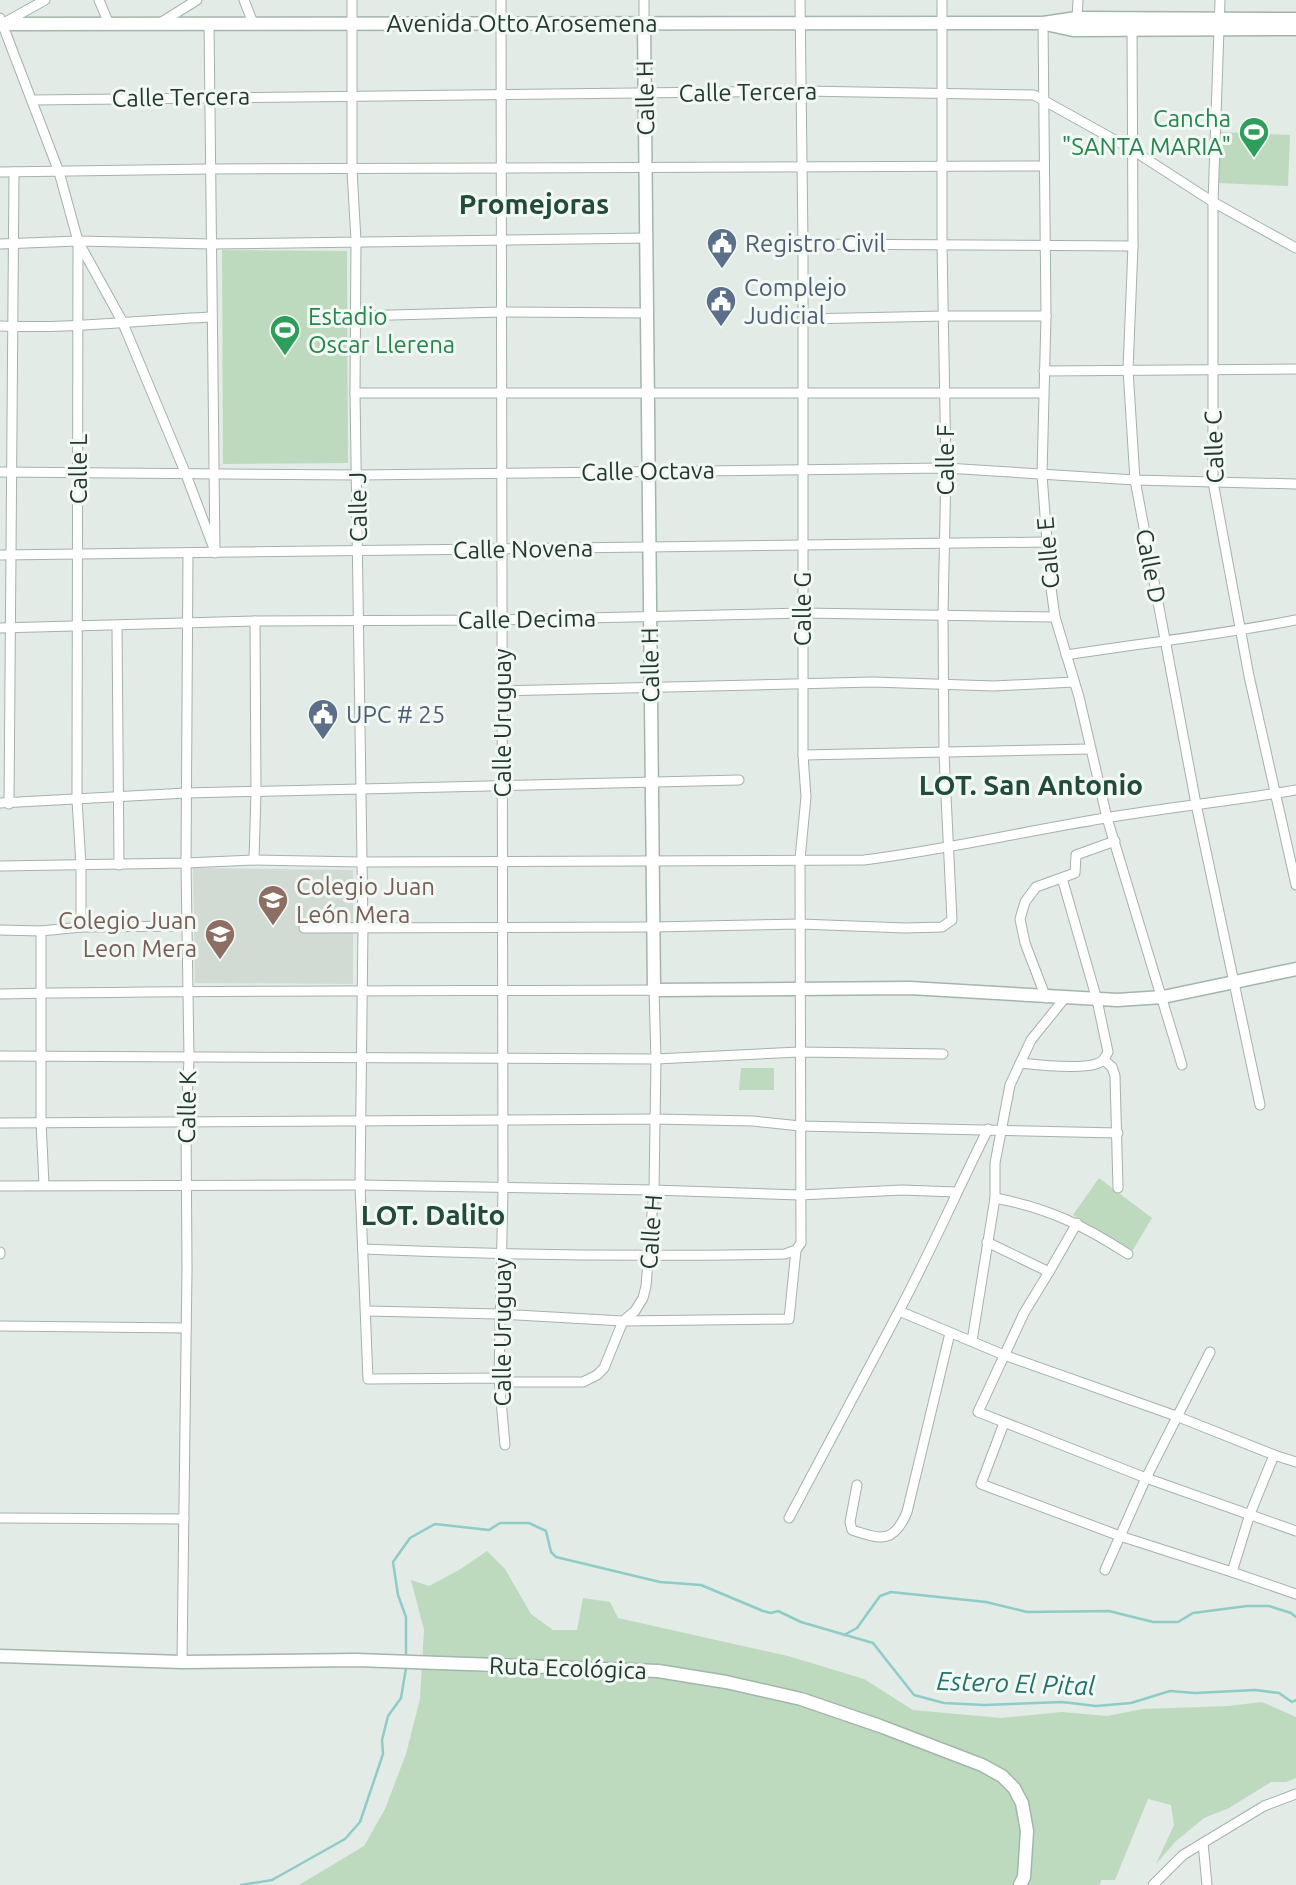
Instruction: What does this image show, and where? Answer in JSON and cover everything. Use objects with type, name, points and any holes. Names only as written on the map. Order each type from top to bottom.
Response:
[{"type":"main road","name":"Avenida Otto Arosemena","points":[[1,22],[1043,23],[1077,19],[1132,24],[1219,24],[1296,19]]},
{"type":"main road","name":"Calle H","points":[[644,23],[654,990]]},
{"type":"main road","name":"Avenida Otto Arosemena","points":[[1043,23],[1073,30],[1132,24]]},
{"type":"main road","name":"Avenida Otto Arosemena","points":[[1219,24],[1296,29]]},
{"type":"main road","points":[[654,990],[911,988],[1097,1000],[1163,997],[1296,969]]},
{"type":"main road","name":"Ruta Ecológica","points":[[0,1656],[182,1662],[413,1662],[657,1671],[726,1682],[801,1699],[920,1741],[982,1765],[1002,1776],[1014,1788],[1021,1803],[1027,1831],[1024,1877],[1020,1885]]},
{"type":"street","points":[[1,22],[45,0]]},
{"type":"street","points":[[99,0],[109,23]]},
{"type":"street","points":[[159,23],[197,0]]},
{"type":"street","points":[[244,0],[253,23]]},
{"type":"street","name":"Calle J","points":[[352,0],[363,927],[360,1185],[368,1379]]},
{"type":"street","name":"Calle Uruguay","points":[[501,0],[503,1188],[499,1378],[505,1445]]},
{"type":"street","name":"Calle H","points":[[644,0],[644,23]]},
{"type":"street","name":"Calle G","points":[[623,1321],[789,1319],[796,1250],[801,1243],[800,859],[806,797],[802,684],[803,244],[800,0]]},
{"type":"street","name":"Calle F","points":[[800,924],[942,927],[952,920],[944,754],[946,468],[942,0]]},
{"type":"street","points":[[1077,19],[1078,0]]},
{"type":"street","name":"Calle C","points":[[1220,0],[1213,202],[1213,482],[1241,631],[1296,885]]},
{"type":"street","name":"Calle L","points":[[1,22],[59,172],[78,241],[77,800],[81,927]]},
{"type":"street","points":[[209,23],[215,553]]},
{"type":"street","name":"Calle E","points":[[1043,23],[1046,316],[1042,475],[1046,542],[1055,617],[1074,682],[1107,818],[1182,1065]]},
{"type":"street","name":"Calle D","points":[[1132,24],[1133,246],[1128,370],[1135,480],[1196,804],[1261,1105]]},
{"type":"street","name":"Calle Tercera","points":[[32,100],[802,91],[1034,95],[1131,149],[1213,202],[1296,248]]},
{"type":"street","points":[[0,172],[646,166],[1043,166]]},
{"type":"street","points":[[14,172],[10,628],[5,804],[187,793],[739,780]]},
{"type":"street","points":[[0,244],[78,241],[211,244],[646,239]]},
{"type":"street","points":[[78,241],[122,321],[185,472],[215,553]]},
{"type":"street","points":[[803,244],[1133,246]]},
{"type":"street","points":[[356,316],[502,312],[647,313]]},
{"type":"street","points":[[803,319],[1046,316]]},
{"type":"street","points":[[0,326],[78,326],[212,317]]},
{"type":"street","points":[[1044,371],[1296,369]]},
{"type":"street","points":[[355,393],[1043,393]]},
{"type":"street","name":"Calle Octava","points":[[0,472],[358,475],[946,468],[1135,480],[1296,484]]},
{"type":"street","name":"Calle Novena","points":[[0,555],[1046,542]]},
{"type":"street","name":"Calle K","points":[[182,1662],[188,1059],[188,553]]},
{"type":"street","name":"Calle Decima","points":[[0,628],[255,621],[502,620],[803,613],[1055,617]]},
{"type":"street","points":[[1066,655],[1241,631],[1296,620]]},
{"type":"street","points":[[254,860],[255,621]]},
{"type":"street","points":[[117,626],[118,865]]},
{"type":"street","points":[[502,691],[873,682],[945,685],[1074,682]]},
{"type":"street","points":[[803,755],[1090,749]]},
{"type":"street","points":[[0,866],[254,860],[864,860],[1107,818],[1296,790]]},
{"type":"street","points":[[1046,998],[1020,922],[1026,902],[1036,887],[1075,873],[1076,855],[1115,841]]},
{"type":"street","points":[[1020,1063],[1093,1065],[1104,1060],[1108,1048],[1062,878]]},
{"type":"street","points":[[304,928],[800,924]]},
{"type":"street","points":[[0,930],[188,926]]},
{"type":"street","points":[[41,931],[41,1121],[44,1185]]},
{"type":"street","points":[[0,994],[654,990]]},
{"type":"street","name":"Calle H","points":[[368,1379],[499,1378],[507,1382],[583,1382],[604,1368],[623,1321],[640,1305],[646,1286],[654,1190],[654,990]]},
{"type":"street","points":[[972,1341],[995,1198],[995,1163],[1010,1085],[1034,1036],[1065,999]]},
{"type":"street","points":[[0,1056],[188,1059],[656,1059],[799,1052],[943,1054]]},
{"type":"street","points":[[1104,1060],[1112,1067],[1115,1076],[1118,1188]]},
{"type":"street","points":[[0,1122],[654,1119],[753,1121],[800,1126],[1118,1133]]},
{"type":"street","points":[[789,1518],[935,1243],[956,1192],[988,1129]]},
{"type":"street","points":[[0,1186],[360,1185],[800,1195],[902,1190],[956,1192]]},
{"type":"street","points":[[995,1198],[1056,1213],[1128,1254]]},
{"type":"street","points":[[1077,1223],[1024,1313],[978,1410],[980,1414],[1146,1478],[1296,1531]]},
{"type":"street","points":[[986,1242],[1049,1272]]},
{"type":"street","points":[[363,1249],[501,1255],[649,1257],[785,1254],[796,1250]]},
{"type":"street","points":[[367,1311],[499,1314],[623,1321]]},
{"type":"street","points":[[899,1311],[1004,1355],[1296,1462]]},
{"type":"street","points":[[0,1326],[186,1328]]},
{"type":"street","points":[[857,1485],[850,1522],[852,1530],[880,1536],[895,1534],[900,1530],[907,1512],[950,1333]]},
{"type":"street","points":[[1105,1570],[1146,1478],[1210,1352]]},
{"type":"street","points":[[1004,1423],[981,1484],[1120,1536],[1296,1594]]},
{"type":"street","points":[[1232,1572],[1250,1514],[1274,1455]]},
{"type":"street","points":[[0,1518],[184,1519]]},
{"type":"street","points":[[1153,1885],[1183,1855],[1264,1806],[1296,1794]]},
{"type":"street","points":[[1203,1843],[1207,1885]]},
{"type":"shaded area","name":"Colegio Juan León Mera","points":[[193,868],[353,870],[353,984],[195,983]]},
{"type":"green space","name":"Cancha \"SANTA MARIA\"","points":[[1219,132],[1290,135],[1288,186],[1217,183]]},
{"type":"green space","name":"Estadio Oscar Llerena","points":[[222,250],[347,251],[348,463],[223,464]]},
{"type":"green space","points":[[741,1068],[774,1068],[774,1090],[739,1090]]},
{"type":"green space","points":[[1099,1178],[1152,1218],[1131,1253],[1073,1215]]},
{"type":"green space","points":[[487,1551],[505,1569],[531,1614],[553,1630],[577,1630],[583,1598],[610,1602],[618,1618],[788,1656],[864,1679],[913,1710],[1001,1718],[1062,1712],[1107,1716],[1143,1709],[1262,1702],[1296,1717],[1296,1778],[1286,1782],[1271,1782],[1229,1808],[1204,1818],[1176,1841],[1156,1864],[1174,1825],[1171,1805],[1148,1799],[1115,1880],[1101,1880],[1100,1885],[299,1885],[364,1846],[385,1809],[406,1754],[420,1699],[424,1630],[411,1580],[429,1586]]},
{"type":"waterway","name":"Estero El Pital","points":[[406,1657],[406,1617],[398,1595],[393,1562],[410,1538],[435,1524],[489,1530],[500,1523],[529,1523],[546,1531],[551,1552],[556,1557],[660,1582],[701,1585],[763,1611],[778,1611],[801,1622],[873,1643],[914,1695],[944,1703],[984,1705],[1062,1702],[1096,1706],[1131,1703],[1170,1691],[1195,1693],[1255,1690],[1279,1693],[1292,1702],[1296,1700]]},
{"type":"waterway","name":"Estero El Pital","points":[[844,1635],[857,1628],[880,1596],[891,1592],[986,1602],[1027,1612],[1109,1611],[1153,1622],[1178,1622],[1193,1613],[1247,1606],[1269,1606],[1296,1617]]},
{"type":"waterway","name":"Estero El Pital","points":[[241,1885],[272,1880],[345,1839],[360,1822],[383,1754],[382,1740],[388,1716],[401,1698],[406,1668]]},
{"type":"place","name":"Cancha \"SANTA MARIA\"","points":[[1254,159]]},
{"type":"place","name":"Registro Civil","points":[[722,270]]},
{"type":"place","name":"Complejo Judicial","points":[[721,328]]},
{"type":"place","name":"Estadio Oscar Llerena","points":[[285,357]]},
{"type":"place","name":"UPC # 25","points":[[323,741]]},
{"type":"place","name":"Colegio Juan León Mera","points":[[273,927]]},
{"type":"place","name":"Colegio Juan Leon Mera","points":[[220,961]]},
{"type":"district","name":"Promejoras","points":[[534,203]]},
{"type":"district","name":"LOT. San Antonio","points":[[1031,784]]},
{"type":"district","name":"LOT. Dalito","points":[[433,1214]]}]
